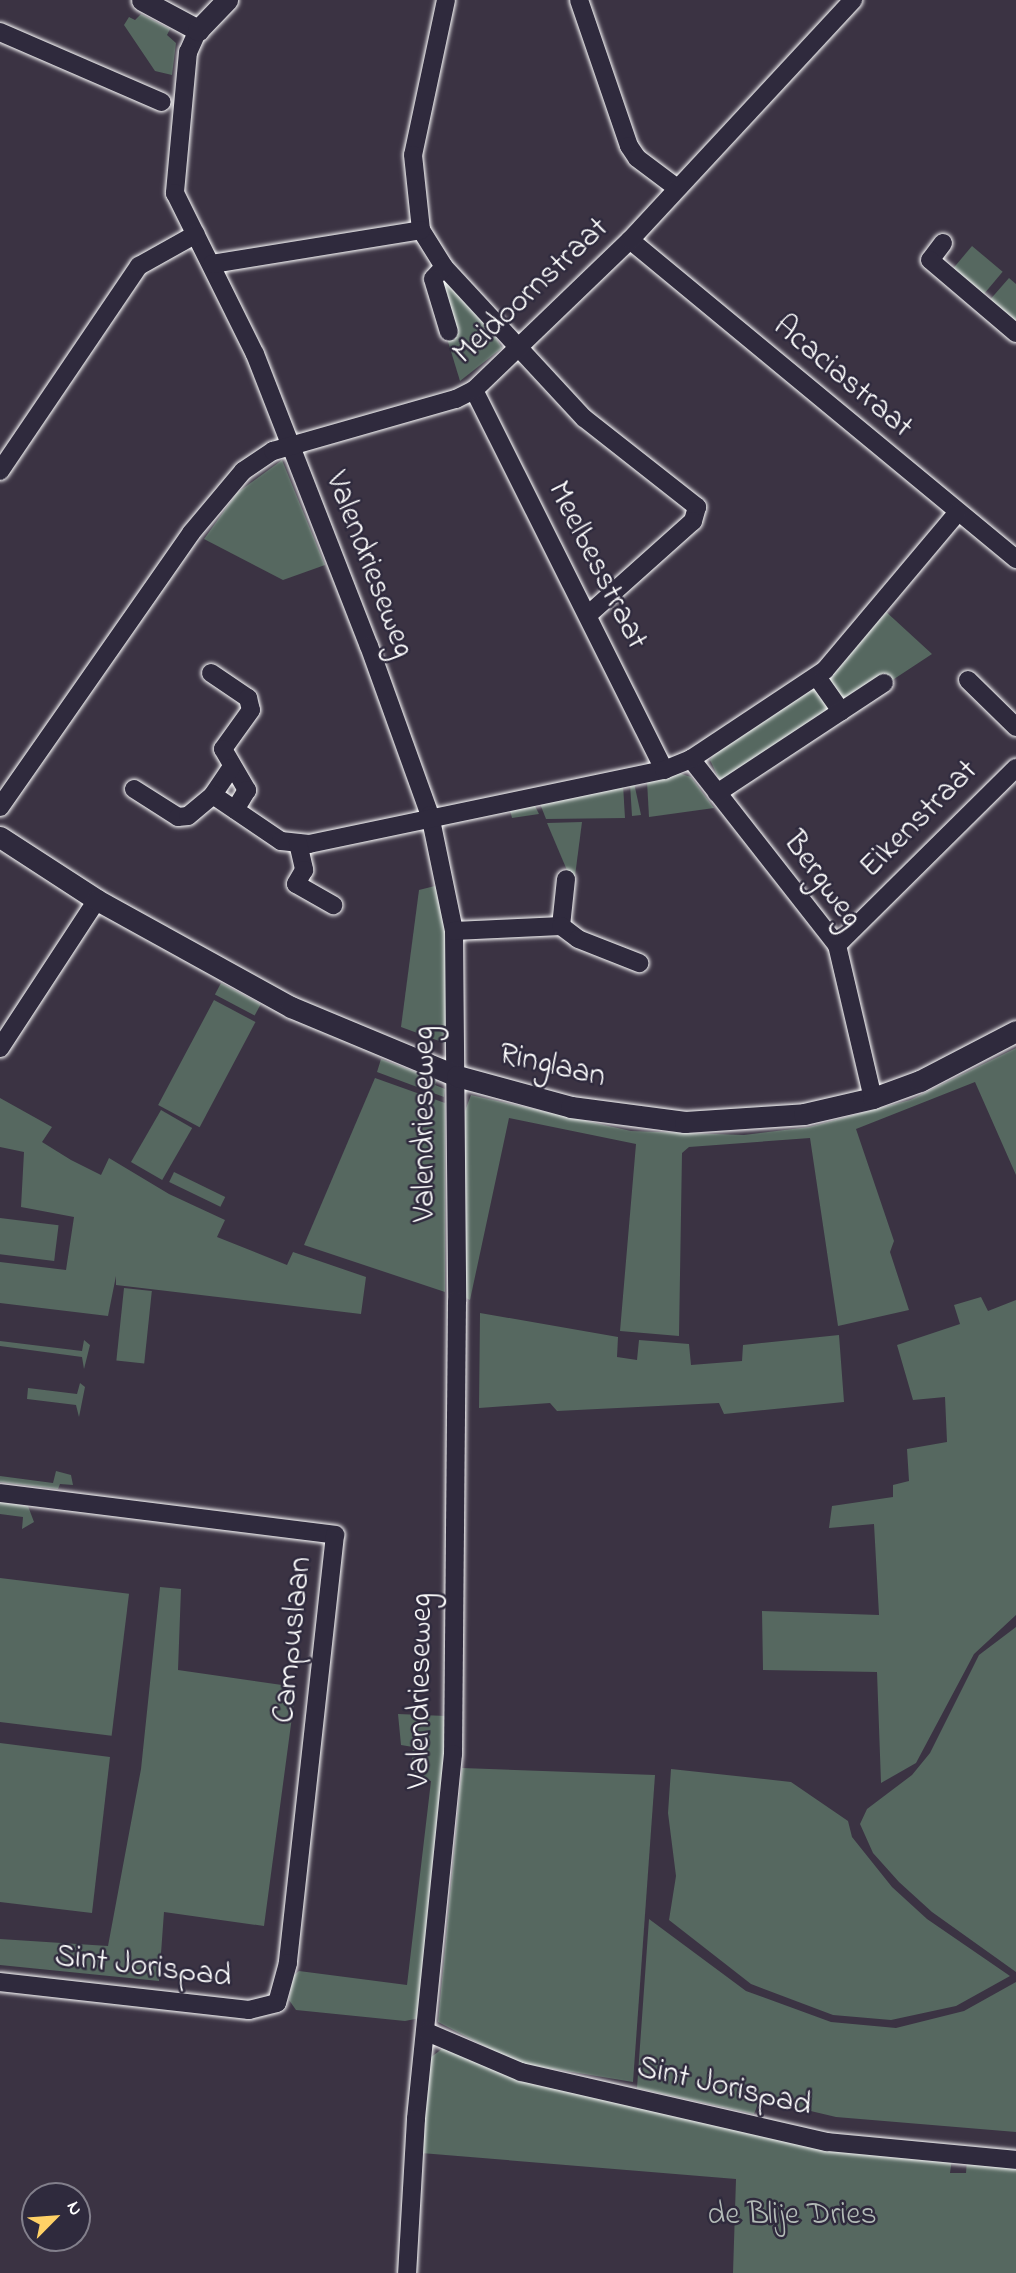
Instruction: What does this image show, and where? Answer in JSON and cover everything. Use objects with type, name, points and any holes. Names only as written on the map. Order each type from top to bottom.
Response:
[{"type":"street","points":[[142,0],[198,30],[228,0]]},
{"type":"street","points":[[446,0],[413,155],[421,230],[444,267],[593,426],[697,507],[693,521],[588,615]]},
{"type":"street","points":[[579,0],[629,146],[637,158],[677,188]]},
{"type":"street","name":"Meidoornstraat","points":[[0,807],[223,491],[272,451],[443,403],[474,390],[520,350],[631,240],[853,0]]},
{"type":"street","name":"Valendrieseweg","points":[[198,30],[188,52],[175,193],[255,354],[369,646],[430,815],[454,931],[457,1076],[453,1754],[427,2032],[417,2108],[407,2273]]},
{"type":"street","points":[[0,32],[162,102]]},
{"type":"street","points":[[212,264],[421,230]]},
{"type":"street","points":[[0,471],[139,266],[196,234]]},
{"type":"street","name":"Acaciastraat","points":[[631,240],[957,513],[1012,549]]},
{"type":"street","points":[[943,243],[930,260],[1016,332]]},
{"type":"street","points":[[444,267],[433,279],[449,332]]},
{"type":"street","name":"Meelbesstraat","points":[[474,390],[664,770]]},
{"type":"street","points":[[213,795],[281,841],[299,843],[664,770],[691,759],[817,677],[957,513]]},
{"type":"street","points":[[211,673],[248,698],[251,710],[223,749],[231,768],[247,790],[235,810]]},
{"type":"street","points":[[817,677],[841,711]]},
{"type":"street","points":[[968,680],[1016,727]]},
{"type":"street","points":[[716,793],[884,682]]},
{"type":"street","name":"Bergweg","points":[[691,759],[836,944],[873,1098]]},
{"type":"street","points":[[134,789],[178,817],[188,816],[213,795],[231,768]]},
{"type":"street","name":"Eikenstraat","points":[[836,944],[1016,768]]},
{"type":"street","name":"Ringlaan","points":[[0,837],[97,900],[291,1007],[457,1076],[571,1107],[685,1122],[781,1116],[873,1098],[930,1076],[1016,1031]]},
{"type":"street","points":[[299,843],[304,870],[296,884],[333,905]]},
{"type":"street","points":[[561,926],[566,880]]},
{"type":"street","points":[[0,1048],[97,900]]},
{"type":"street","points":[[454,931],[561,926],[579,939],[639,963]]},
{"type":"street","name":"Campuslaan","points":[[0,1493],[335,1535],[288,1963],[277,2003]]},
{"type":"street","name":"Sint Jorispad","points":[[0,1982],[249,2010],[277,2003]]},
{"type":"street","name":"Sint Jorispad","points":[[427,2032],[521,2071],[827,2143],[1016,2160]]},
{"type":"green space","points":[[141,14],[170,29],[167,35],[176,43],[172,75],[155,71],[124,25],[129,17],[135,20]]},
{"type":"green space","points":[[972,246],[1003,272],[983,295],[952,270]]},
{"type":"green space","points":[[442,275],[494,334],[502,348],[460,381],[446,335]]},
{"type":"green space","points":[[1009,278],[1016,284],[1016,324],[988,302]]},
{"type":"green space","points":[[282,460],[325,565],[283,580],[204,539],[237,493]]},
{"type":"green space","points":[[883,609],[932,654],[891,681],[884,673],[841,700],[827,682],[828,674]]},
{"type":"green space","points":[[814,686],[829,707],[826,711],[723,779],[718,777],[710,760],[717,750]]},
{"type":"green space","points":[[676,772],[691,777],[714,808],[649,817],[647,781]]},
{"type":"green space","points":[[634,783],[641,815],[632,816],[630,784]]},
{"type":"green space","points":[[623,785],[625,818],[546,819],[539,801]]},
{"type":"green space","points":[[533,802],[539,814],[512,818],[509,806]]},
{"type":"green space","points":[[582,822],[575,876],[569,875],[547,823]]},
{"type":"green space","points":[[439,885],[446,931],[450,1045],[401,1027],[419,890]]},
{"type":"green space","points":[[221,983],[261,1004],[255,1016],[215,994]]},
{"type":"green space","points":[[214,1000],[255,1022],[200,1127],[158,1105]]},
{"type":"green space","points":[[1016,1048],[1016,1175],[975,1082],[856,1129],[894,1241],[890,1252],[909,1310],[838,1326],[810,1138],[689,1147],[682,1153],[679,1336],[620,1331],[636,1144],[509,1118],[470,1300],[464,1297],[465,1111],[471,1095],[631,1131],[744,1135],[809,1127],[910,1100]]},
{"type":"green space","points":[[381,1059],[437,1080],[435,1085],[445,1089],[444,1097],[377,1072]]},
{"type":"green space","points":[[375,1078],[445,1103],[445,1292],[304,1245]]},
{"type":"green space","points":[[0,1098],[52,1127],[42,1142],[71,1160],[101,1175],[109,1158],[169,1194],[225,1220],[217,1237],[287,1265],[293,1252],[366,1277],[361,1314],[116,1285],[116,1276],[108,1316],[0,1303],[0,1262],[66,1270],[74,1217],[21,1207],[24,1152],[0,1147]]},
{"type":"green space","points":[[161,1110],[192,1128],[162,1180],[131,1162]]},
{"type":"green space","points":[[174,1172],[225,1197],[220,1207],[169,1182]]},
{"type":"green space","points":[[0,1218],[59,1225],[54,1261],[0,1254]]},
{"type":"green space","points":[[124,1288],[152,1291],[144,1364],[116,1361]]},
{"type":"green space","points":[[981,1297],[988,1311],[1016,1300],[1016,1615],[974,1654],[916,1763],[881,1783],[877,1672],[763,1670],[762,1611],[879,1615],[874,1524],[829,1528],[832,1506],[893,1497],[893,1485],[909,1481],[907,1449],[947,1442],[945,1397],[913,1400],[897,1345],[960,1324],[954,1305]]},
{"type":"green space","points":[[480,1313],[618,1337],[617,1357],[637,1360],[639,1340],[689,1344],[691,1365],[742,1361],[743,1345],[839,1335],[844,1402],[724,1414],[719,1403],[557,1411],[550,1403],[479,1408]]},
{"type":"green space","points":[[84,1340],[90,1345],[84,1369],[82,1357],[0,1346],[0,1341],[82,1351]]},
{"type":"green space","points":[[80,1383],[85,1387],[79,1417],[76,1405],[27,1399],[28,1388],[77,1394]]},
{"type":"green space","points":[[56,1471],[71,1475],[73,1485],[60,1484],[58,1489],[0,1482],[0,1476],[53,1483]]},
{"type":"green space","points":[[0,1502],[28,1506],[34,1522],[22,1529],[23,1517],[0,1514]]},
{"type":"green space","points":[[0,1578],[129,1594],[112,1736],[0,1722]]},
{"type":"green space","points":[[160,1587],[181,1589],[178,1670],[296,1687],[264,1926],[164,1912],[159,1981],[0,1965],[0,1939],[108,1946],[141,1769]]},
{"type":"green space","points":[[1016,1627],[1016,1972],[932,1912],[899,1882],[873,1853],[860,1824],[867,1809],[912,1775],[930,1753],[979,1655]]},
{"type":"green space","points":[[398,1714],[446,1716],[444,1778],[420,2018],[405,2021],[296,2010],[289,2000],[293,1976],[299,1971],[407,1985],[431,1781],[410,1778],[413,1747],[401,1745]]},
{"type":"green space","points":[[0,1743],[110,1757],[92,1913],[0,1902]]},
{"type":"green space","points":[[462,1768],[655,1775],[633,2082],[517,2063],[438,2022]]},
{"type":"green space","points":[[671,1769],[791,1782],[848,1821],[852,1837],[892,1887],[927,1919],[1010,1976],[956,2006],[891,2020],[833,2015],[751,1984],[669,1920],[676,1876],[668,1813]]},
{"type":"green space","points":[[649,1919],[746,1991],[831,2022],[896,2028],[964,2011],[1016,1982],[1016,2132],[836,2117],[760,2099],[754,2114],[637,2088]]},
{"type":"green space","name":"de Blije Dries","points":[[447,2045],[535,2085],[952,2159],[950,2173],[966,2173],[967,2160],[1016,2164],[1016,2273],[733,2273],[736,2179],[421,2153],[430,2058]]}]
